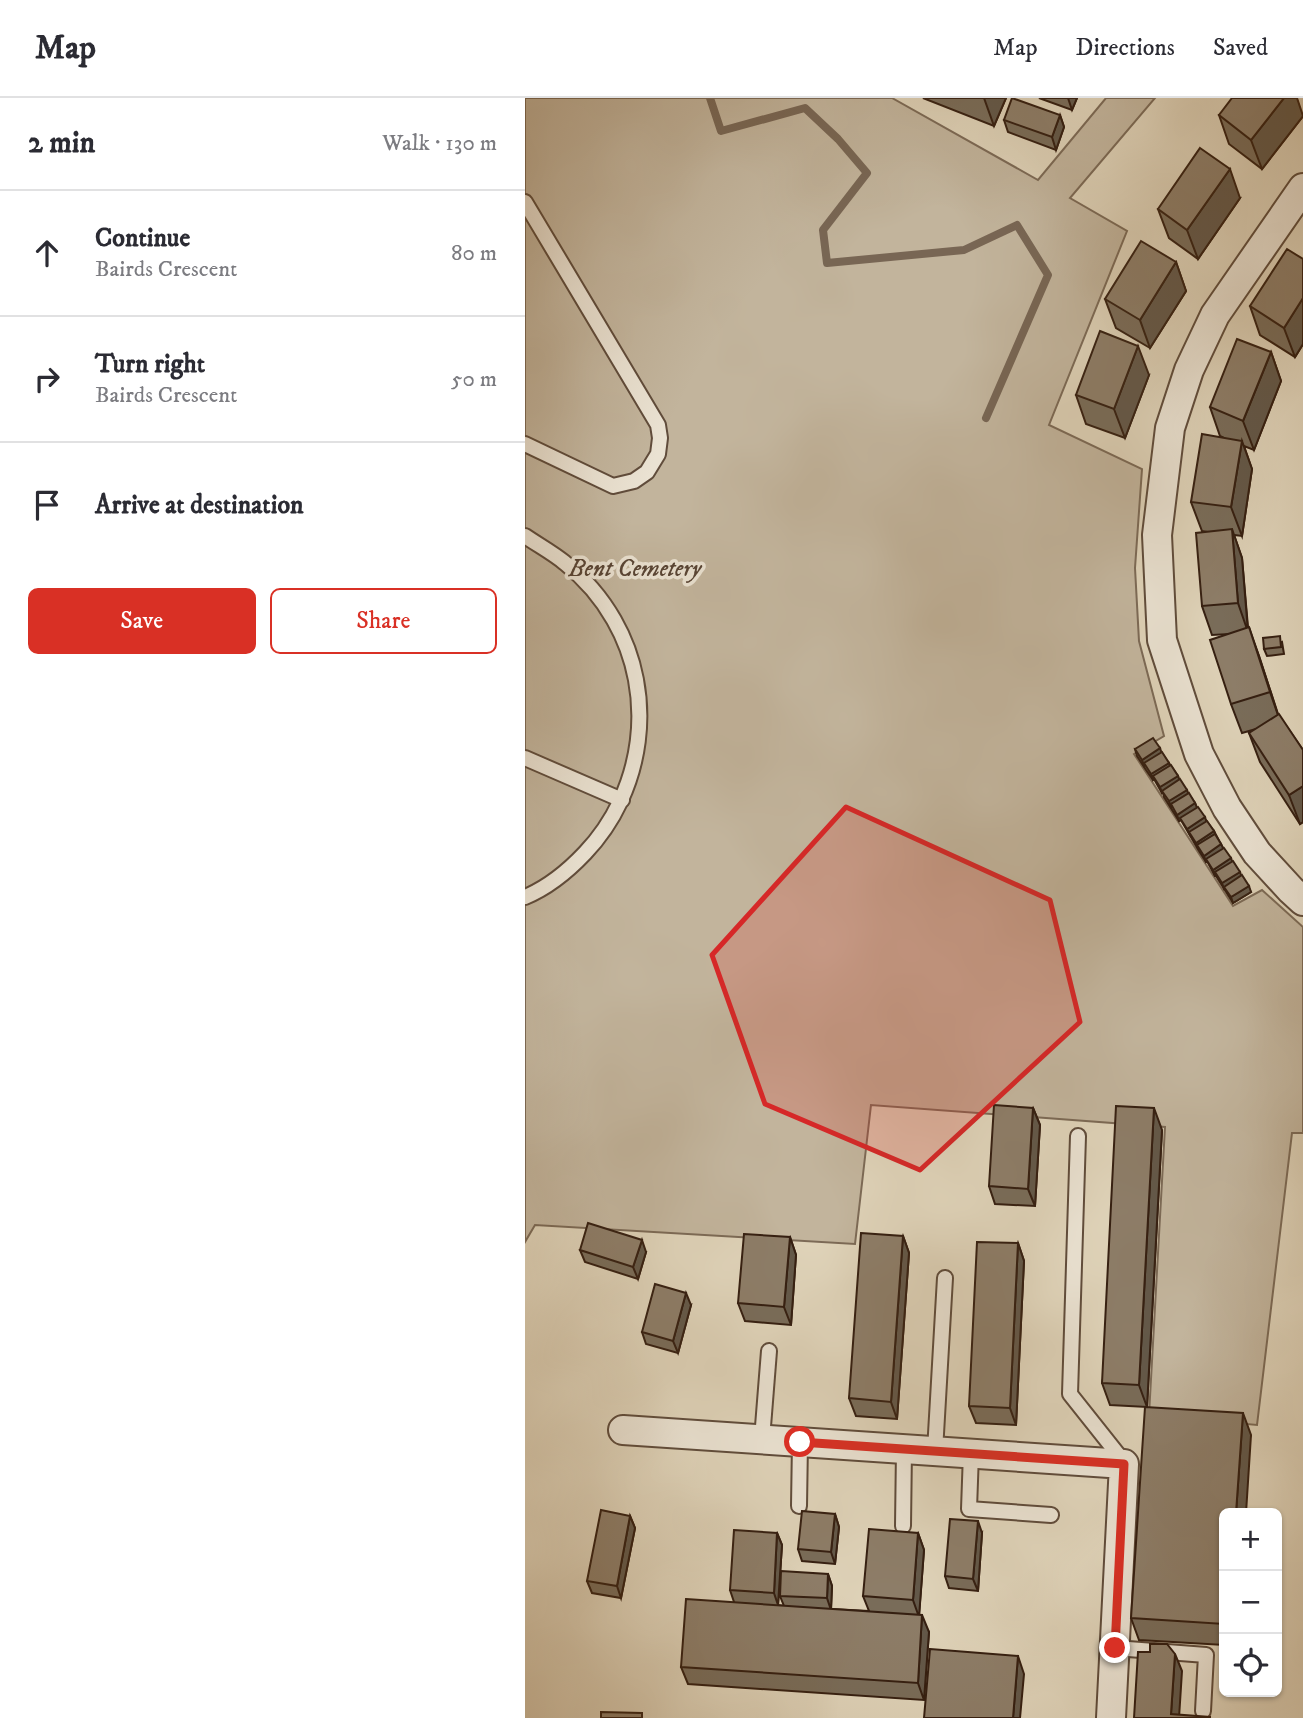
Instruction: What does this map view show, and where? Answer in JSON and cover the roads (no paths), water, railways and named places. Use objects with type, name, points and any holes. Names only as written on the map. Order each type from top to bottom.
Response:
[{"type":"street","points":[[1303,188],[1215,315],[1189,370],[1170,428],[1157,535],[1162,640],[1199,754],[1227,808],[1257,853],[1303,901]]},
{"type":"street","points":[[623,1430],[1124,1464],[1111,1718]]},
{"type":"lane","points":[[525,202],[658,425],[660,438],[657,454],[647,472],[634,481],[614,486],[525,444]]},
{"type":"lane","points":[[525,536],[566,563],[593,590],[614,620],[628,650],[637,687],[640,727],[633,770],[622,800],[601,836],[568,871],[536,893],[525,897]]},
{"type":"lane","points":[[525,758],[622,800]]},
{"type":"lane","points":[[1077,1136],[1070,1394],[1124,1464]]},
{"type":"lane","points":[[935,1451],[945,1278]]},
{"type":"lane","points":[[762,1439],[769,1351]]},
{"type":"lane","points":[[799,1506],[800,1442]]},
{"type":"lane","points":[[902,1526],[904,1449]]},
{"type":"lane","points":[[971,1453],[969,1509],[1051,1515]]},
{"type":"lane","points":[[1115,1648],[1206,1655],[1203,1711]]},
{"type":"waterway","points":[[710,98],[721,131],[805,108],[838,139],[867,173],[823,230],[827,263],[964,250],[1017,225],[1048,275],[986,418]]},
{"type":"park label","name":"Bent Cemetery","points":[[635,568]]}]
